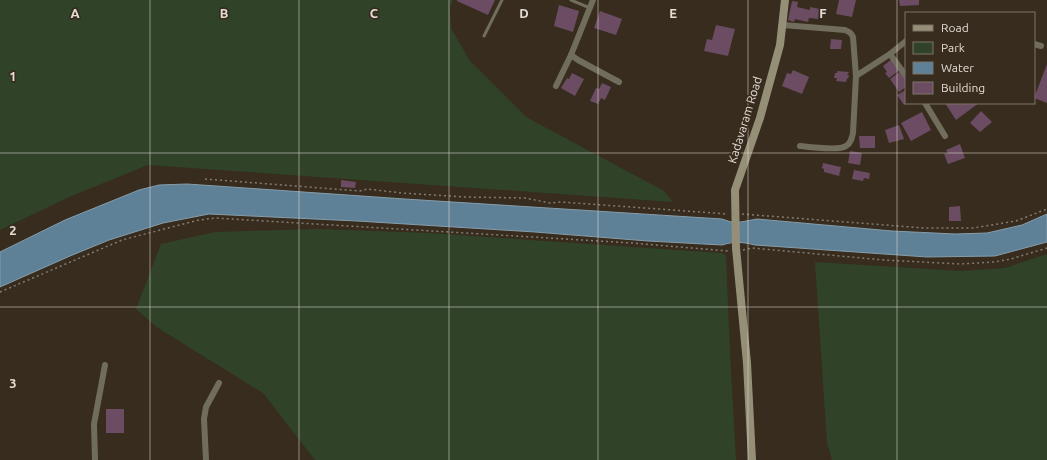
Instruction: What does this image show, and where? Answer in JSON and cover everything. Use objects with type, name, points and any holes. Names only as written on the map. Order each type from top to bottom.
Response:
[{"type":"main road","name":"Kadavaram Road","points":[[752,460],[747,363],[736,250],[735,190],[760,118],[780,45],[785,0]]},
{"type":"street","points":[[556,86],[571,55],[593,0]]},
{"type":"street","points":[[783,25],[846,30],[852,33],[856,76],[853,133],[851,141],[846,147],[838,149],[800,146]]},
{"type":"street","points":[[856,76],[890,54],[905,42]]},
{"type":"street","points":[[890,54],[905,75]]},
{"type":"street","points":[[571,55],[619,82]]},
{"type":"street","points":[[926,104],[945,136]]},
{"type":"street","points":[[95,460],[94,424],[105,365]]},
{"type":"street","points":[[206,460],[204,419],[206,407],[219,384]]},
{"type":"lane","points":[[484,36],[502,0]]},
{"type":"lane","points":[[571,0],[590,8]]},
{"type":"path","points":[[205,179],[360,191],[367,189],[465,197],[525,198],[550,203],[561,202],[735,216],[760,215],[924,228],[973,228],[1016,222],[1047,209]]},
{"type":"path","points":[[0,292],[122,240],[199,220],[215,218],[736,250],[752,248],[884,260],[960,264],[1006,260],[1047,248]]},
{"type":"green space","points":[[0,0],[453,0],[450,8],[451,28],[470,61],[526,117],[664,191],[673,202],[148,165],[69,197],[0,230]]},
{"type":"green space","points":[[318,229],[429,233],[721,253],[726,255],[736,460],[315,460],[263,393],[158,328],[136,309],[161,244],[215,232]]},
{"type":"green space","points":[[1047,254],[1047,460],[832,460],[827,443],[815,262],[961,271],[1005,268]]},
{"type":"water","points":[[187,184],[722,219],[731,222],[757,219],[892,231],[955,234],[987,233],[1022,225],[1047,214],[1047,242],[995,256],[927,257],[755,245],[738,242],[722,245],[357,221],[209,214],[163,223],[109,240],[0,287],[0,252],[65,220],[139,190],[159,185]]},
{"type":"building","points":[[457,0],[495,0],[488,15]]},
{"type":"building","points":[[839,0],[856,0],[852,17],[836,14]]},
{"type":"building","points":[[899,0],[919,0],[919,5],[900,6]]},
{"type":"building","points":[[792,1],[798,2],[797,7],[810,10],[810,7],[820,9],[818,19],[809,18],[808,22],[795,19],[794,22],[788,20]]},
{"type":"building","points":[[559,5],[579,11],[573,32],[554,26]]},
{"type":"building","points":[[600,11],[622,19],[616,35],[594,28]]},
{"type":"building","points":[[716,25],[735,29],[728,56],[704,51],[707,39],[712,40]]},
{"type":"building","points":[[831,39],[842,40],[841,49],[830,49]]},
{"type":"building","points":[[892,59],[900,70],[889,78],[885,73],[887,72],[883,66]]},
{"type":"building","points":[[1047,64],[1047,103],[1035,98]]},
{"type":"building","points":[[793,70],[809,77],[802,94],[782,86],[787,73],[791,74]]},
{"type":"building","points":[[837,71],[849,72],[846,82],[836,81],[837,78],[834,78]]},
{"type":"building","points":[[901,71],[905,77],[905,88],[899,92],[890,79]]},
{"type":"building","points":[[572,73],[584,79],[575,96],[561,88]]},
{"type":"building","points":[[602,83],[611,87],[605,100],[601,98],[598,104],[590,101],[596,88],[599,89]]},
{"type":"building","points":[[905,91],[906,104],[904,105],[897,95]]},
{"type":"building","points":[[946,104],[978,104],[956,120]]},
{"type":"building","points":[[981,111],[992,122],[980,132],[970,123]]},
{"type":"building","points":[[922,112],[931,130],[911,141],[901,123]]},
{"type":"building","points":[[899,125],[904,139],[889,143],[885,130]]},
{"type":"building","points":[[859,136],[875,136],[875,148],[860,148]]},
{"type":"building","points":[[960,144],[965,158],[948,164],[944,154],[948,153],[946,150]]},
{"type":"building","points":[[850,151],[862,153],[860,165],[848,163]]},
{"type":"building","points":[[823,163],[841,167],[839,176],[824,172],[824,169],[822,168]]},
{"type":"building","points":[[854,170],[870,173],[869,179],[864,178],[863,181],[852,179]]},
{"type":"building","points":[[341,180],[356,182],[355,188],[341,187]]},
{"type":"building","points":[[960,206],[961,221],[949,221],[949,207]]},
{"type":"building","points":[[106,409],[124,409],[124,433],[106,433]]}]
